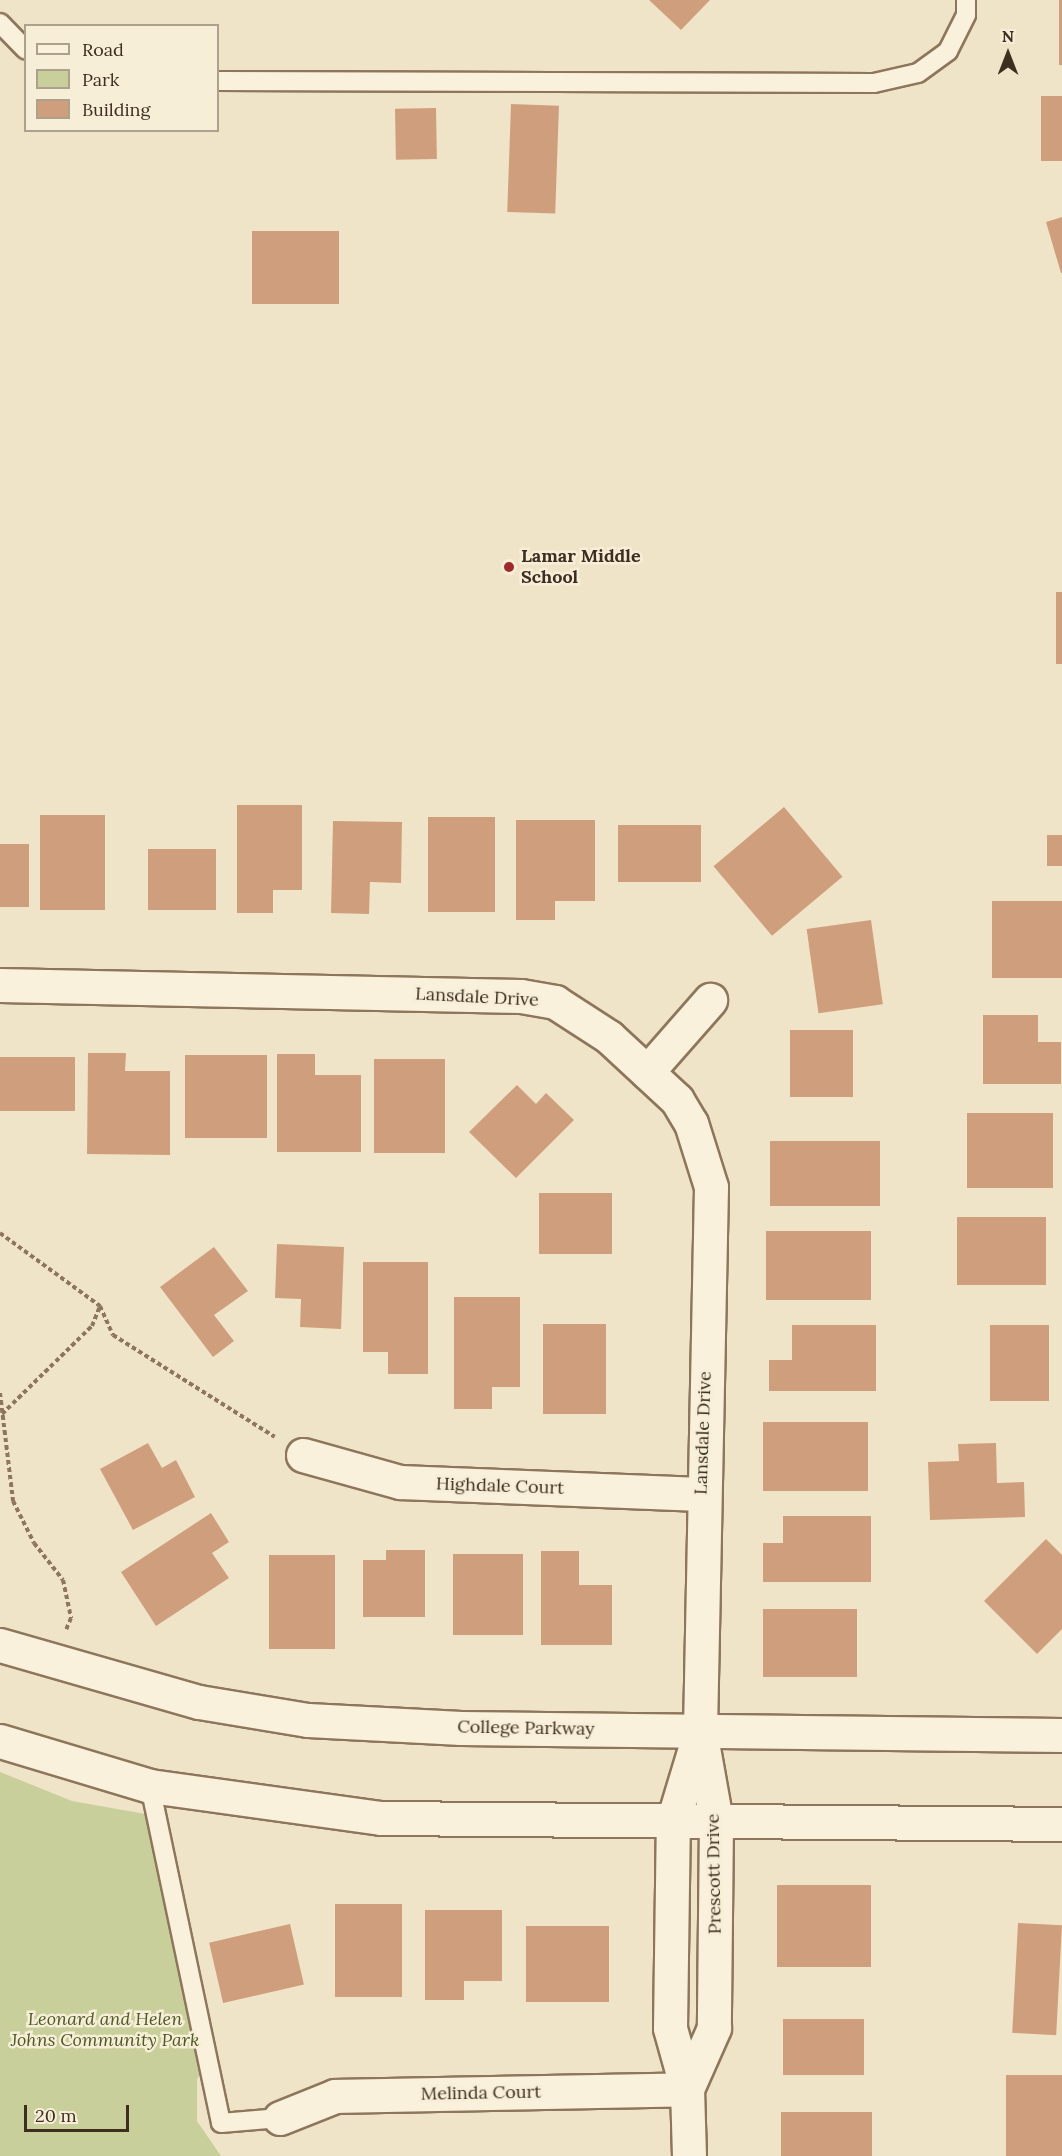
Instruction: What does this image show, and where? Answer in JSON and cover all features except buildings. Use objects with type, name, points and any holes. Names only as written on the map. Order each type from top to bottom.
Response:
[{"type":"street","name":"Lansdale Drive","points":[[0,985],[521,996],[555,1002],[580,1016],[647,1072],[692,1123],[711,1187],[701,1494],[700,1731]]},
{"type":"street","points":[[647,1072],[710,1000]]},
{"type":"street","name":"Highdale Court","points":[[303,1455],[400,1482],[701,1494]]},
{"type":"street","name":"College Parkway","points":[[0,1645],[199,1702],[308,1720],[700,1731],[1062,1735]]},
{"type":"street","name":"Prescott Drive","points":[[689,2156],[687,2089],[670,2028],[673,1821],[700,1731]]},
{"type":"street","name":"Prescott Drive","points":[[687,2089],[714,2028],[716,1821],[700,1731]]},
{"type":"street","points":[[0,1741],[150,1786],[381,1818],[1062,1824]]},
{"type":"street","name":"Melinda Court","points":[[280,2118],[335,2096],[687,2089]]},
{"type":"lane","points":[[219,81],[874,83],[918,73],[948,51],[966,15],[966,0]]},
{"type":"lane","points":[[0,23],[24,48]]},
{"type":"lane","points":[[150,1786],[221,2123],[280,2118]]},
{"type":"path","points":[[0,1233],[100,1306],[113,1335],[303,1455]]},
{"type":"path","points":[[2,1414],[92,1326],[100,1306]]},
{"type":"path","points":[[0,1393],[13,1501],[34,1543],[63,1580],[71,1618],[64,1636]]},
{"type":"green space","name":"Leonard and Helen Johns Community Park","points":[[0,1772],[72,1801],[168,1818],[214,2042],[197,2080],[197,2121],[221,2156],[0,2156]]},
{"type":"place","name":"Lamar Middle School","points":[[509,567]]}]
